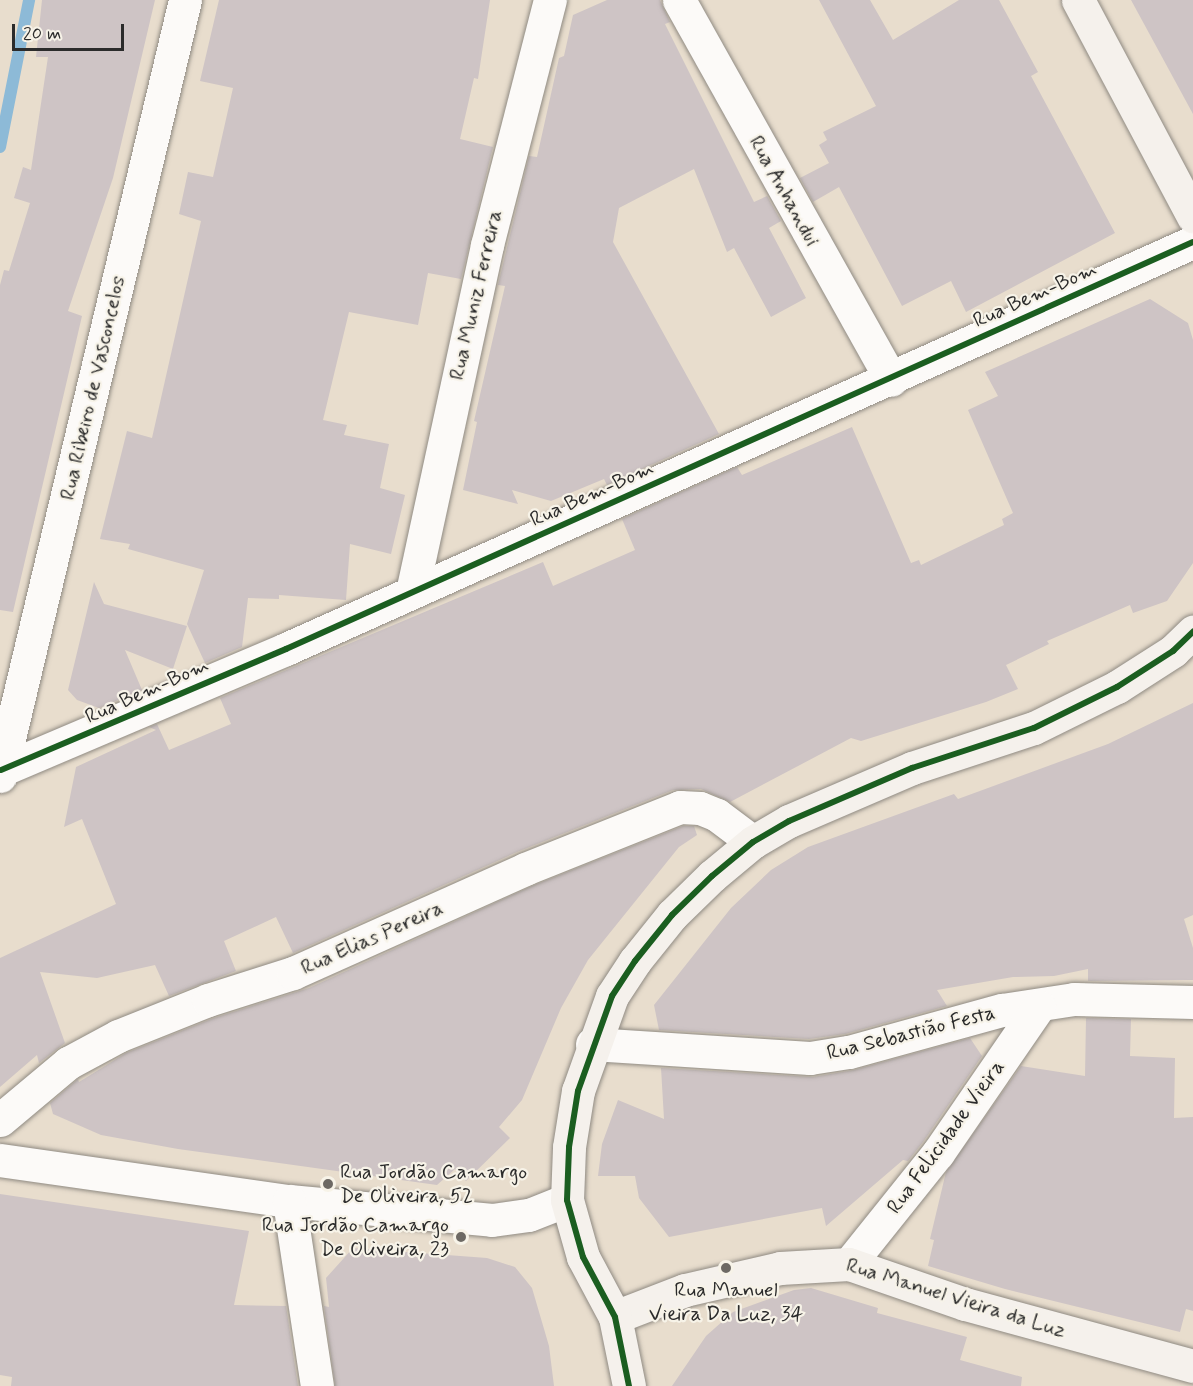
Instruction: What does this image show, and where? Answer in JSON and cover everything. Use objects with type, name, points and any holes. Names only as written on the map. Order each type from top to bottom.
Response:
[{"type":"street","name":"Rua Ribeiro de Vasconcelos","points":[[1,773],[185,0]]},
{"type":"street","name":"Rua Muniz Ferreira","points":[[412,592],[487,245],[550,0]]},
{"type":"street","name":"Rua Anhandui","points":[[678,0],[891,380]]},
{"type":"street","points":[[1078,0],[1193,216]]},
{"type":"street","name":"Rua Bem-Bom","points":[[1,773],[891,380],[1193,242]]},
{"type":"street","points":[[629,1386],[615,1317],[583,1257],[567,1200],[569,1147],[576,1102],[592,1044],[612,996],[634,961],[672,915],[753,842],[789,821],[912,768],[1034,728],[1117,687],[1173,651],[1193,632]]},
{"type":"street","name":"Rua Elias Pereira","points":[[0,1120],[68,1062],[118,1036],[208,1000],[293,973],[525,869],[680,807],[700,808],[717,815],[753,842]]},
{"type":"street","name":"Rua Sebastião Festa","points":[[592,1044],[810,1058],[849,1052],[1002,1010],[1074,999],[1193,1002]]},
{"type":"street","name":"Rua Felicidade Vieira","points":[[849,1264],[938,1153],[1039,1006]]},
{"type":"street","points":[[0,1160],[289,1201],[492,1220],[529,1215],[567,1200]]},
{"type":"street","points":[[289,1201],[317,1386]]},
{"type":"street","name":"Rua Manuel Vieira da Luz","points":[[615,1317],[685,1290],[780,1268],[849,1264],[965,1304],[1193,1366]]},
{"type":"building","points":[[42,0],[155,0],[113,178],[68,311],[82,316],[13,612],[0,610],[0,285],[4,270],[9,271],[30,203],[14,198],[23,167],[31,170],[48,57],[36,57]]},
{"type":"building","points":[[219,0],[490,0],[478,79],[474,78],[460,139],[493,147],[461,279],[428,273],[418,325],[349,312],[323,420],[347,425],[344,435],[389,444],[380,488],[405,495],[391,554],[350,544],[346,600],[279,595],[279,599],[248,598],[242,647],[205,663],[187,624],[204,570],[128,549],[130,544],[100,539],[127,431],[152,438],[201,221],[179,214],[188,172],[213,177],[233,88],[200,81]]},
{"type":"building","points":[[607,0],[660,0],[670,22],[665,24],[754,202],[767,196],[781,221],[769,228],[806,298],[771,317],[734,248],[727,252],[694,169],[619,208],[613,242],[719,434],[607,485],[604,479],[551,501],[512,490],[518,504],[463,490],[477,422],[474,421],[505,286],[498,285],[529,156],[537,157],[559,58],[564,56],[573,15]]},
{"type":"building","points":[[819,0],[870,0],[893,40],[959,0],[999,0],[1038,72],[1031,76],[1115,233],[966,312],[951,281],[902,306],[839,187],[813,202],[800,178],[829,163],[819,145],[827,140],[823,132],[876,106]]},
{"type":"building","points":[[1131,0],[1193,0],[1193,114]]},
{"type":"building","points":[[1150,299],[1188,323],[1193,340],[1193,563],[1167,601],[1133,613],[1130,605],[1047,641],[1049,644],[1006,665],[1018,689],[986,702],[861,741],[851,738],[730,802],[701,789],[673,790],[517,852],[293,953],[276,917],[224,941],[236,971],[169,996],[155,965],[97,978],[40,972],[65,1043],[39,1063],[37,1055],[0,1087],[0,958],[116,904],[82,819],[64,827],[76,767],[156,730],[149,727],[157,724],[169,750],[231,724],[220,698],[543,562],[553,586],[635,550],[622,519],[737,467],[742,475],[852,427],[911,563],[919,560],[921,565],[1004,525],[1002,519],[1013,513],[968,410],[998,396],[985,372]]},
{"type":"building","points":[[94,582],[104,604],[187,626],[173,669],[125,650],[142,690],[99,708],[77,700],[68,690]]},
{"type":"building","points":[[1193,703],[1193,915],[1184,919],[1193,948],[1193,980],[1088,981],[1088,969],[1054,976],[1013,977],[937,990],[947,1006],[845,1034],[809,1039],[659,1030],[654,1005],[731,908],[771,870],[808,847],[954,794],[958,799],[1108,744]]},
{"type":"building","points":[[683,826],[694,826],[697,835],[679,847],[588,960],[561,1008],[522,1100],[499,1127],[510,1138],[466,1181],[455,1169],[437,1185],[178,1149],[101,1135],[53,1114],[50,1103],[78,1079],[79,1082],[126,1053],[214,1018],[309,988],[532,886]]},
{"type":"building","points":[[1086,1018],[1131,1019],[1130,1056],[1175,1058],[1174,1118],[1193,1117],[1193,1311],[1186,1309],[1180,1332],[1005,1289],[928,1266],[934,1240],[930,1239],[946,1172],[1021,1066],[1085,1076]]},
{"type":"building","points":[[970,1038],[982,1056],[923,1142],[908,1161],[903,1160],[826,1226],[822,1208],[669,1237],[639,1198],[635,1176],[598,1176],[602,1144],[618,1100],[664,1119],[661,1068],[813,1077],[854,1070]]},
{"type":"building","points":[[0,1194],[249,1231],[234,1305],[286,1306],[298,1386],[11,1386],[12,1377],[0,1375]]},
{"type":"building","points":[[353,1248],[487,1258],[515,1267],[532,1288],[549,1346],[554,1386],[335,1386],[324,1306],[329,1307],[326,1278]]},
{"type":"building","points":[[811,1288],[878,1308],[877,1313],[967,1337],[960,1360],[1022,1377],[1021,1386],[672,1386],[706,1336],[733,1312],[794,1290]]},
{"type":"waterway","points":[[0,147],[29,0]]},
{"type":"cycle path","points":[[1,770],[286,649],[1193,242]]},
{"type":"cycle path","points":[[629,1386],[615,1317],[583,1257],[567,1200],[569,1147],[578,1091],[612,996],[635,961],[672,915],[712,876],[753,842],[789,821],[912,768],[1034,728],[1117,687],[1173,651],[1193,632]]},
{"type":"place","name":"Rua Jordão Camargo De Oliveira, 52","points":[[328,1184]]},
{"type":"place","name":"Rua Jordão Camargo De Oliveira, 23","points":[[461,1237]]},
{"type":"place","name":"Rua Manuel Vieira Da Luz, 34","points":[[726,1268]]}]
